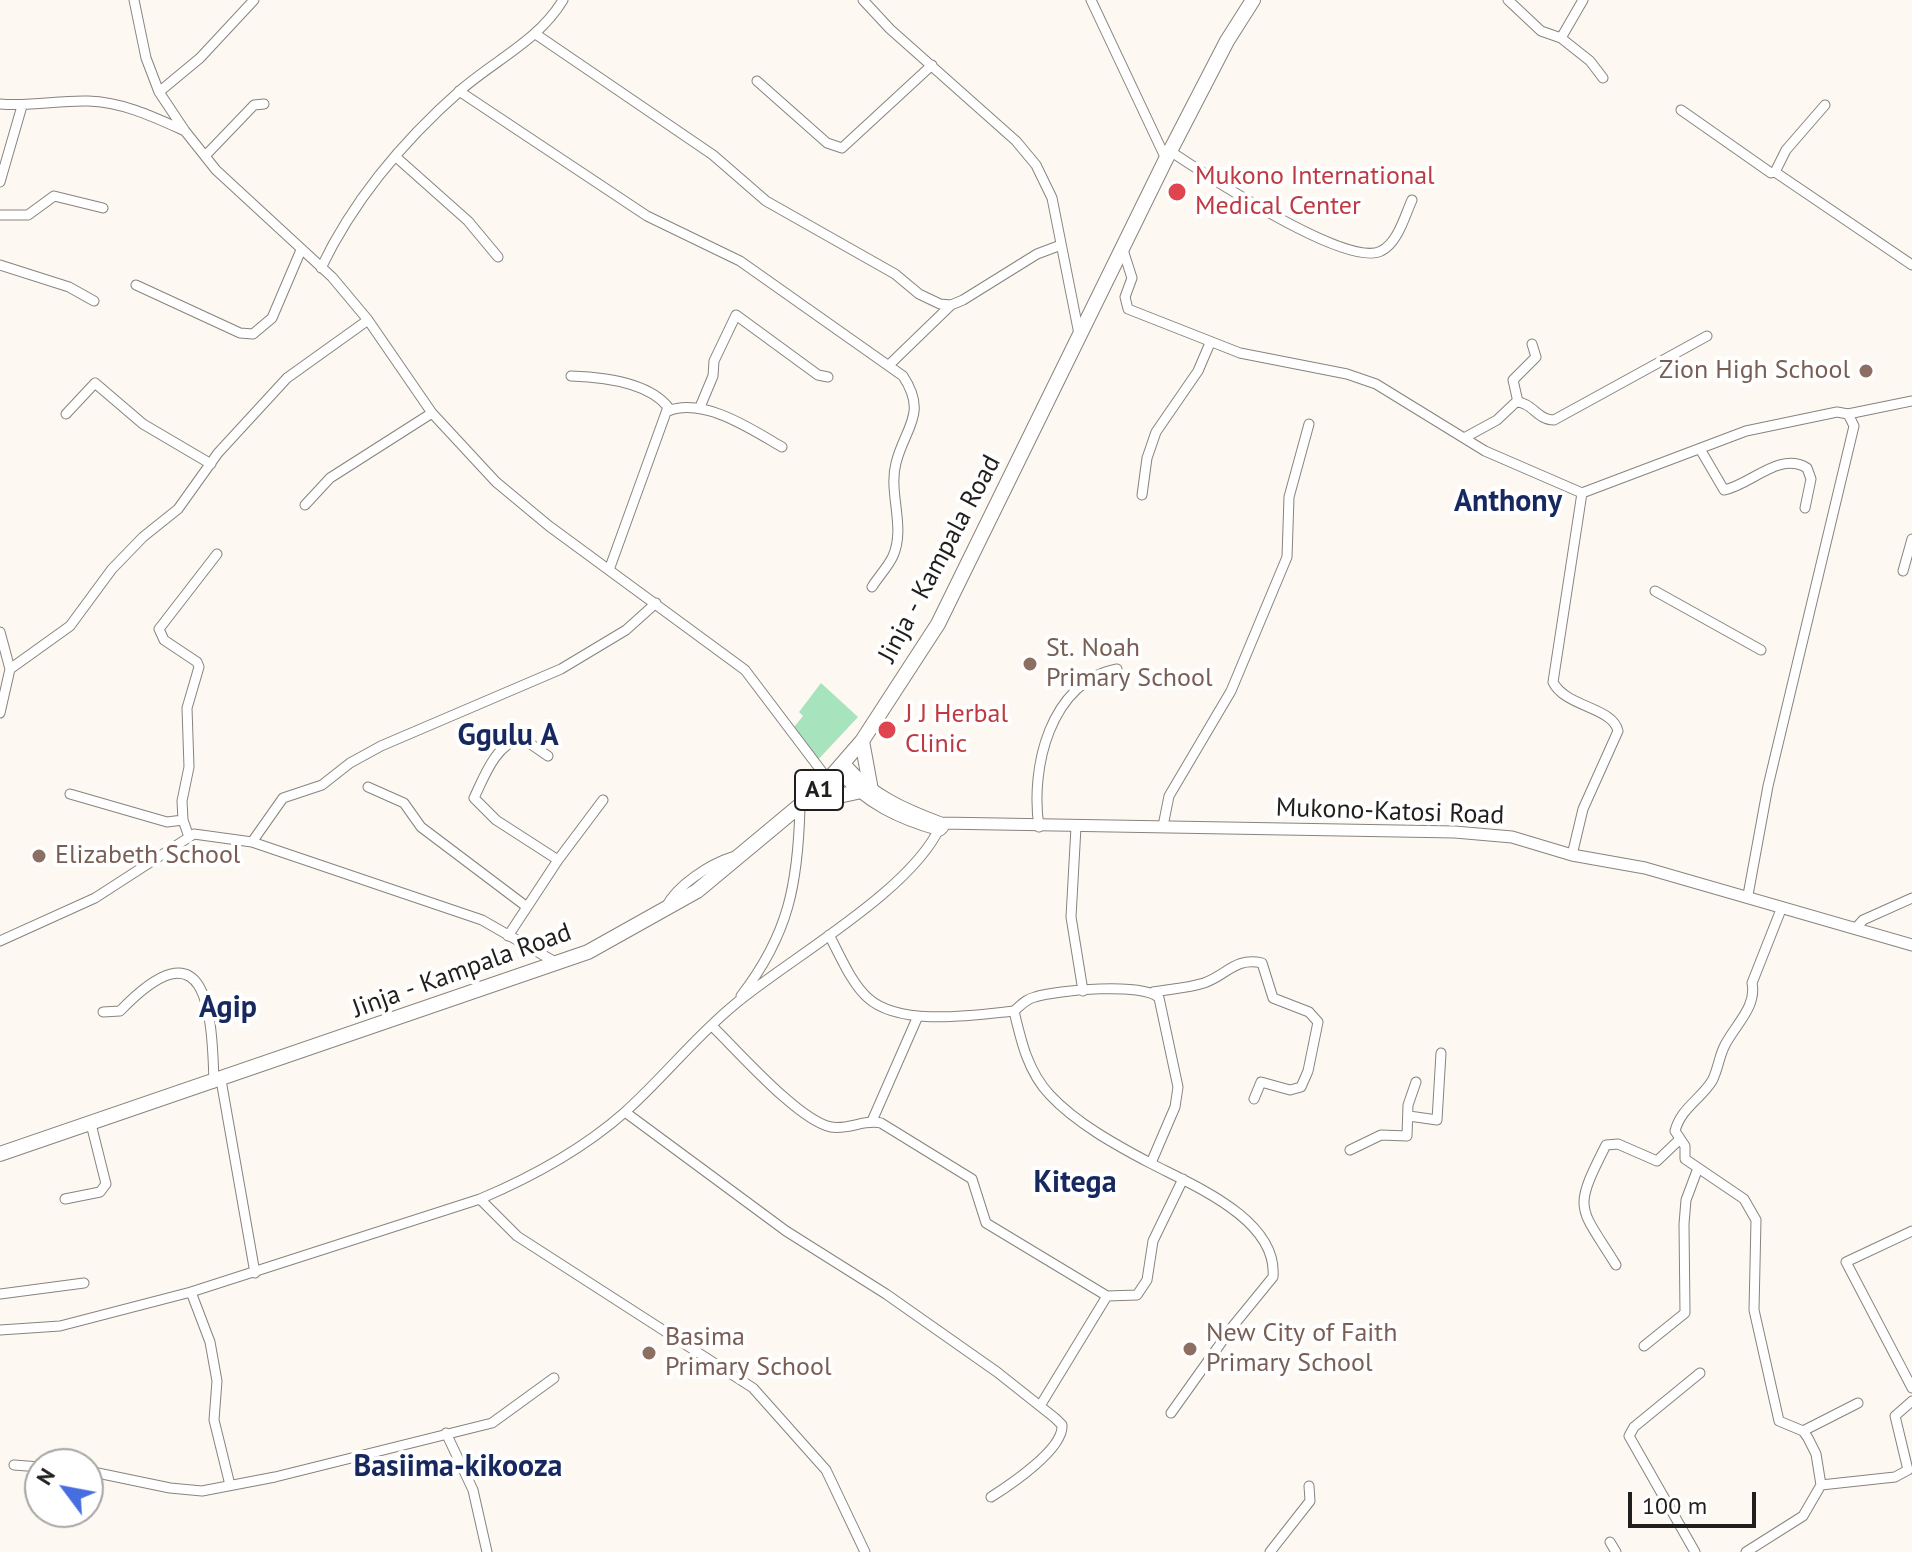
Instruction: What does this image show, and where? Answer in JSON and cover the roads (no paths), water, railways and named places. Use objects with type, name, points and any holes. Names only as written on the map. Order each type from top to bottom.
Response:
[{"type":"highway","name":"Jinja - Kampala Road","points":[[0,1154],[561,964],[660,915],[747,852],[834,776],[862,741],[938,624],[1168,155],[1227,41],[1253,0]]},
{"type":"highway","points":[[834,776],[834,797],[864,791],[862,741]]},
{"type":"main road","name":"Mukono-Katosi Road","points":[[834,776],[864,791],[903,818],[943,825],[1455,832],[1512,837],[1572,855],[1645,868],[1748,895],[1912,945]]},
{"type":"street","points":[[134,0],[146,58],[159,92],[185,131],[205,156],[321,268],[368,320],[432,413],[496,482],[745,670],[834,776]]},
{"type":"street","points":[[159,92],[200,58],[254,0]]},
{"type":"street","points":[[321,268],[347,218],[396,157],[459,91],[499,59],[537,35],[563,0]]},
{"type":"street","points":[[863,0],[1016,141],[1036,165],[1052,198],[1080,337]]},
{"type":"street","points":[[1091,0],[1168,155],[1225,188],[1358,255],[1384,250],[1393,241],[1412,200]]},
{"type":"street","points":[[1508,0],[1541,31],[1561,38],[1590,61],[1603,78]]},
{"type":"street","points":[[1561,38],[1583,0]]},
{"type":"street","points":[[537,35],[713,155],[766,201],[895,274],[919,294],[951,305]]},
{"type":"street","points":[[757,81],[827,143],[842,148],[932,65]]},
{"type":"street","points":[[459,91],[647,216],[740,261],[889,365],[914,393],[915,413],[895,465],[898,534],[893,556],[872,587]]},
{"type":"street","points":[[0,104],[22,106],[90,101],[138,110],[185,131]]},
{"type":"street","points":[[205,156],[254,105],[264,104]]},
{"type":"street","points":[[1775,172],[1786,150],[1825,105]]},
{"type":"street","points":[[0,182],[22,106]]},
{"type":"street","points":[[1681,110],[1734,150],[1771,173],[1775,172],[1912,265]]},
{"type":"street","points":[[396,157],[468,221],[498,257]]},
{"type":"street","points":[[0,215],[28,215],[54,196],[103,208]]},
{"type":"street","points":[[889,365],[951,305],[1037,254],[1061,245]]},
{"type":"street","points":[[136,285],[240,333],[253,334],[278,309],[301,250]]},
{"type":"street","points":[[1123,250],[1132,278],[1125,297],[1128,309],[1210,343],[1275,363],[1347,374],[1376,384],[1464,438],[1582,493],[1775,423],[1837,412],[1848,414],[1912,401]]},
{"type":"street","points":[[0,265],[69,287],[94,301]]},
{"type":"street","points":[[700,407],[713,376],[714,361],[736,315],[818,375],[828,377]]},
{"type":"street","points":[[10,669],[70,626],[104,579],[143,537],[178,509],[211,464],[287,378],[368,320]]},
{"type":"street","points":[[1518,402],[1527,404],[1540,418],[1554,420],[1707,336]]},
{"type":"street","points":[[1142,495],[1147,458],[1156,432],[1198,371],[1210,343]]},
{"type":"street","points":[[1518,402],[1513,380],[1536,357],[1532,344]]},
{"type":"street","points":[[571,376],[599,377],[628,385],[658,398],[666,404],[668,411],[636,490],[609,570]]},
{"type":"street","points":[[66,414],[95,383],[143,424],[211,464]]},
{"type":"street","points":[[1464,438],[1497,420],[1518,402]]},
{"type":"street","points":[[668,411],[681,406],[700,407],[752,429],[782,447]]},
{"type":"street","points":[[305,505],[330,478],[432,413]]},
{"type":"street","points":[[1748,895],[1768,786],[1854,426],[1848,414]]},
{"type":"street","points":[[1163,826],[1169,796],[1231,691],[1287,557],[1289,497],[1309,424]]},
{"type":"street","points":[[1700,449],[1724,490],[1737,488],[1783,463],[1802,465],[1807,468],[1811,479],[1805,508]]},
{"type":"street","points":[[1572,855],[1583,809],[1618,731],[1610,718],[1565,698],[1553,682],[1582,493]]},
{"type":"street","points":[[1903,571],[1912,539]]},
{"type":"street","points":[[189,837],[183,820],[190,736],[187,708],[199,667],[197,662],[164,640],[159,629],[217,554]]},
{"type":"street","points":[[1655,591],[1761,650]]},
{"type":"street","points":[[252,842],[283,798],[322,785],[350,763],[381,746],[561,669],[626,630],[656,603]]},
{"type":"street","points":[[0,632],[10,669],[0,713]]},
{"type":"street","points":[[1039,827],[1037,780],[1043,746],[1052,726],[1084,681],[1097,673],[1117,669]]},
{"type":"street","points":[[548,756],[522,738],[515,739],[491,763],[474,798],[496,820],[558,860]]},
{"type":"street","points":[[368,787],[404,803],[421,827],[527,907]]},
{"type":"street","points":[[70,794],[167,822],[183,820]]},
{"type":"street","points":[[508,936],[558,860],[603,800]]},
{"type":"street","points":[[734,1005],[770,956],[785,920],[798,861],[800,807]]},
{"type":"street","points":[[0,1330],[60,1326],[191,1292],[480,1199],[526,1180],[576,1150],[625,1112],[734,1005],[893,883],[943,825]]},
{"type":"street","points":[[1076,827],[1071,917],[1083,991]]},
{"type":"street","points":[[0,941],[95,898],[189,837],[217,835],[252,842],[482,920],[561,964]]},
{"type":"street","points":[[1855,929],[1863,920],[1912,898]]},
{"type":"street","points":[[1746,1552],[1803,1516],[1821,1485],[1816,1454],[1803,1431],[1779,1421],[1775,1413],[1772,1377],[1754,1310],[1756,1220],[1744,1199],[1685,1159],[1685,1146],[1675,1131],[1678,1119],[1713,1079],[1724,1047],[1754,994],[1752,983],[1782,907]]},
{"type":"street","points":[[829,935],[866,997],[876,1004],[918,1016],[1014,1011],[1032,997],[1083,991],[1143,989],[1153,992],[1218,978],[1234,963],[1247,960],[1262,963],[1273,998],[1309,1012],[1318,1022],[1308,1071],[1301,1087],[1290,1090],[1261,1082],[1254,1099]]},
{"type":"street","points":[[103,1012],[120,1011],[139,991],[171,974],[185,973],[196,979],[204,992],[255,1273]]},
{"type":"street","points":[[1151,1163],[1175,1107],[1178,1087],[1163,1008],[1153,992]]},
{"type":"street","points":[[1014,1011],[1021,1043],[1048,1093],[1070,1114],[1229,1206],[1252,1225],[1266,1246],[1274,1268],[1265,1290],[1243,1313],[1171,1413]]},
{"type":"street","points":[[872,1121],[918,1016]]},
{"type":"street","points":[[712,1026],[799,1110],[818,1122],[843,1128],[872,1121],[905,1135],[972,1179],[986,1223],[1107,1296],[1137,1295],[1147,1280],[1153,1241],[1183,1179]]},
{"type":"street","points":[[1409,1116],[1437,1120],[1441,1053]]},
{"type":"street","points":[[1350,1150],[1381,1135],[1407,1136],[1408,1105],[1416,1082]]},
{"type":"street","points":[[625,1112],[786,1231],[886,1294],[1062,1425],[1062,1432],[1029,1470],[991,1497]]},
{"type":"street","points":[[65,1199],[100,1192],[106,1184],[91,1124]]},
{"type":"street","points":[[1616,1265],[1585,1219],[1583,1209],[1587,1184],[1606,1145],[1618,1144],[1657,1161],[1680,1139]]},
{"type":"street","points":[[1644,1346],[1685,1313],[1686,1200],[1698,1168]]},
{"type":"street","points":[[480,1199],[517,1236],[753,1388],[826,1470],[865,1552]]},
{"type":"street","points":[[1912,1231],[1846,1262],[1912,1388]]},
{"type":"street","points":[[0,1294],[84,1283]]},
{"type":"street","points":[[191,1292],[210,1342],[217,1381],[214,1420],[230,1485]]},
{"type":"street","points":[[1040,1406],[1107,1296]]},
{"type":"street","points":[[1695,1552],[1629,1436],[1634,1427],[1700,1373]]},
{"type":"street","points":[[104,1474],[170,1488],[202,1491],[492,1423],[554,1378]]},
{"type":"street","points":[[1821,1485],[1895,1477],[1910,1471],[1895,1416],[1912,1401]]},
{"type":"street","points":[[1803,1431],[1858,1403]]},
{"type":"street","points":[[446,1433],[473,1490],[487,1552]]},
{"type":"street","points":[[14,1465],[24,1466]]},
{"type":"street","points":[[1270,1552],[1310,1501],[1309,1486]]},
{"type":"street","points":[[1610,1542],[1616,1552]]},
{"type":"street","points":[[1765,1542],[1770,1552]]},
{"type":"place","name":"Mukono International Medical Center","points":[[1177,192]]},
{"type":"place","name":"Zion High School","points":[[1866,371]]},
{"type":"place","name":"St. Noah Primary School","points":[[1030,664]]},
{"type":"place","name":"J J Herbal Clinic","points":[[887,730]]},
{"type":"place","name":"Elizabeth School","points":[[39,856]]},
{"type":"place","name":"New City of Faith Primary School","points":[[1190,1349]]},
{"type":"place","name":"Basima Primary School","points":[[649,1353]]},
{"type":"district","name":"Anthony","points":[[1508,502]]},
{"type":"district","name":"Ggulu A","points":[[508,736]]},
{"type":"district","name":"Agip","points":[[228,1008]]},
{"type":"district","name":"Kitega","points":[[1075,1183]]},
{"type":"district","name":"Basiima-kikooza","points":[[458,1467]]}]
